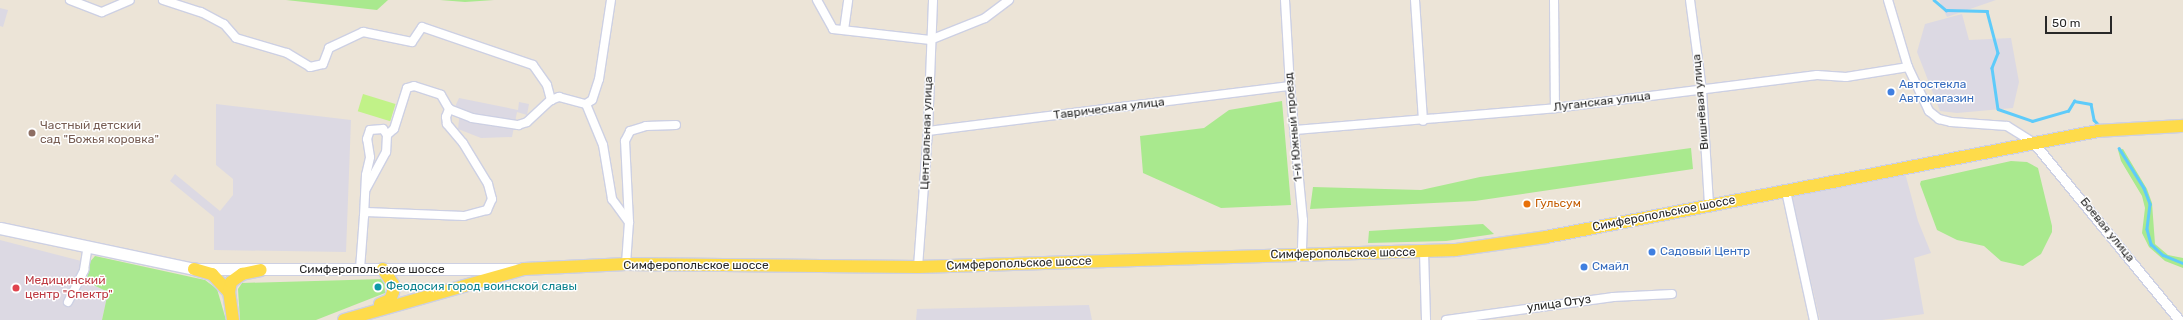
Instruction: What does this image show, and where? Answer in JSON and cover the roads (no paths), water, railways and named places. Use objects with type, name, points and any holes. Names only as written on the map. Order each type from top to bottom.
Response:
[{"type":"main road","name":"Симферопольское шоссе","points":[[0,228],[194,269],[227,270],[524,269],[626,264],[918,266],[1302,254],[1424,252],[1500,245],[1786,191],[2033,142],[2098,131],[2183,126]]},
{"type":"main road","points":[[194,269],[212,274],[229,292]]},
{"type":"main road","points":[[376,310],[377,306],[390,300],[393,292],[393,284],[383,269]]},
{"type":"main road","points":[[344,320],[524,269]]},
{"type":"main road","points":[[233,320],[229,285],[233,279],[261,270]]},
{"type":"street","points":[[70,0],[102,12],[130,0]]},
{"type":"street","points":[[163,0],[201,12],[224,24],[236,38],[287,53],[310,67],[324,64],[329,48],[364,32],[412,42],[422,28],[533,65],[547,85],[550,100]]},
{"type":"street","points":[[387,135],[394,129],[407,88],[414,86],[441,95],[449,110],[472,118],[518,125],[527,122],[550,100],[559,97],[586,104],[592,100],[599,80],[611,0]]},
{"type":"street","points":[[817,0],[833,30],[930,40],[985,18],[1009,0]]},
{"type":"street","points":[[844,30],[848,0]]},
{"type":"street","name":"Центральная улица","points":[[918,266],[928,131],[930,40],[933,0]]},
{"type":"street","name":"1-й Южный проезд","points":[[1285,0],[1290,86],[1303,220],[1302,254]]},
{"type":"street","points":[[1415,0],[1423,121]]},
{"type":"street","points":[[1554,0],[1555,108]]},
{"type":"street","name":"Вишнёвая улица","points":[[1690,0],[1702,90],[1709,205]]},
{"type":"street","points":[[1888,0],[1908,67],[1929,111],[1939,119],[2007,126],[2033,142]]},
{"type":"street","name":"Луганская улица","points":[[1295,130],[1423,121],[1555,108],[1817,75],[1846,76],[1908,67]]},
{"type":"street","name":"Таврическая улица","points":[[928,131],[1290,86]]},
{"type":"street","points":[[586,104],[603,145],[612,199],[629,222]]},
{"type":"street","points":[[364,216],[366,212],[464,216],[487,210],[492,199],[488,184],[463,143],[447,124],[446,117],[449,110]]},
{"type":"street","points":[[626,264],[629,222],[625,141],[630,131],[646,126],[676,125]]},
{"type":"street","points":[[360,269],[366,189],[370,158],[368,134],[370,130],[375,128],[383,129],[387,135],[386,152],[366,189]]},
{"type":"street","name":"Боевая улица","points":[[2033,142],[2179,320]]},
{"type":"street","points":[[1786,191],[1814,320]]},
{"type":"street","points":[[68,302],[84,270],[88,246]]},
{"type":"street","points":[[1424,252],[1426,320]]},
{"type":"street","name":"улица Отуз","points":[[1446,320],[1614,297],[1672,294]]},
{"type":"waterway","points":[[1934,0],[1946,10],[1987,11],[1998,53],[1992,68],[1998,109],[2032,121],[2068,111],[2074,101],[2091,104],[2094,120],[2099,125]]},
{"type":"waterway","points":[[2119,148],[2144,188],[2150,204],[2147,229],[2151,244],[2163,255],[2183,263]]},
{"type":"place","name":"Автостекла Автомагазин","points":[[1891,92]]},
{"type":"place","name":"Частный детский сад \"Божья коровка\"","points":[[32,133]]},
{"type":"place","name":"Гульсум","points":[[1527,204]]},
{"type":"place","name":"Садовый Центр","points":[[1652,252]]},
{"type":"place","name":"Смайл","points":[[1584,267]]},
{"type":"place","name":"Феодосия город воинской славы","points":[[378,287]]},
{"type":"place","name":"Медицинский центр \"Спектр\"","points":[[16,288]]}]
